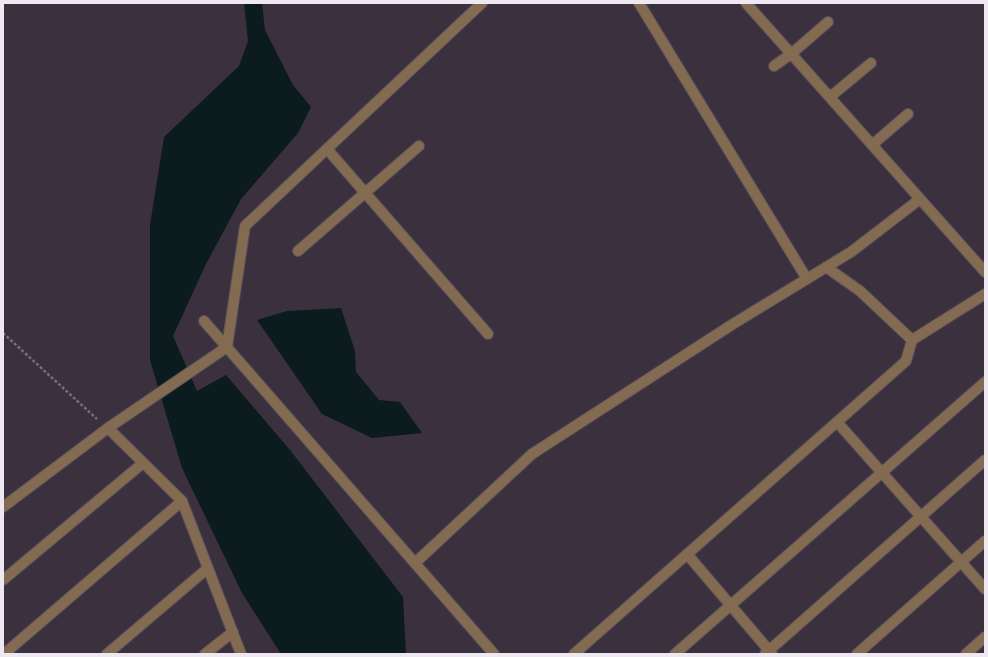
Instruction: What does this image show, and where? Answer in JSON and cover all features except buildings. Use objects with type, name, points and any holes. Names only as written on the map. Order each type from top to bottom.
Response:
[{"type":"street","points":[[3,507],[108,428],[227,346],[245,226],[482,3]]},
{"type":"street","points":[[639,3],[807,279]]},
{"type":"street","points":[[749,4],[791,54],[985,272]]},
{"type":"street","points":[[774,66],[791,54],[828,22]]},
{"type":"street","points":[[830,98],[871,64]]},
{"type":"street","points":[[872,145],[908,114]]},
{"type":"street","points":[[298,251],[419,146]]},
{"type":"street","points":[[327,149],[488,334]]},
{"type":"street","points":[[415,563],[532,454],[733,324],[851,252],[920,199]]},
{"type":"street","points":[[826,268],[860,291],[912,340]]},
{"type":"street","points":[[574,654],[906,361],[912,340],[985,294]]},
{"type":"street","points":[[204,321],[494,654]]},
{"type":"street","points":[[675,654],[985,382]]},
{"type":"street","points":[[837,422],[985,589]]},
{"type":"street","points":[[108,428],[182,501],[241,654]]},
{"type":"street","points":[[687,554],[769,653],[985,460]]},
{"type":"street","points":[[3,580],[143,463]]},
{"type":"street","points":[[7,650],[182,501]]},
{"type":"street","points":[[857,654],[985,541]]},
{"type":"street","points":[[107,654],[208,568]]},
{"type":"street","points":[[205,654],[233,632]]},
{"type":"street","points":[[966,654],[985,637]]},
{"type":"path","points":[[3,333],[108,428]]},
{"type":"shaded area","points":[[244,3],[262,3],[265,30],[293,85],[311,107],[298,133],[241,199],[206,264],[173,336],[197,391],[226,375],[290,450],[403,597],[406,654],[281,654],[242,593],[182,468],[150,360],[150,225],[164,137],[239,66],[248,41]]},
{"type":"shaded area","points":[[341,308],[355,351],[356,372],[379,400],[400,402],[422,433],[372,438],[322,414],[257,320],[287,311]]}]
